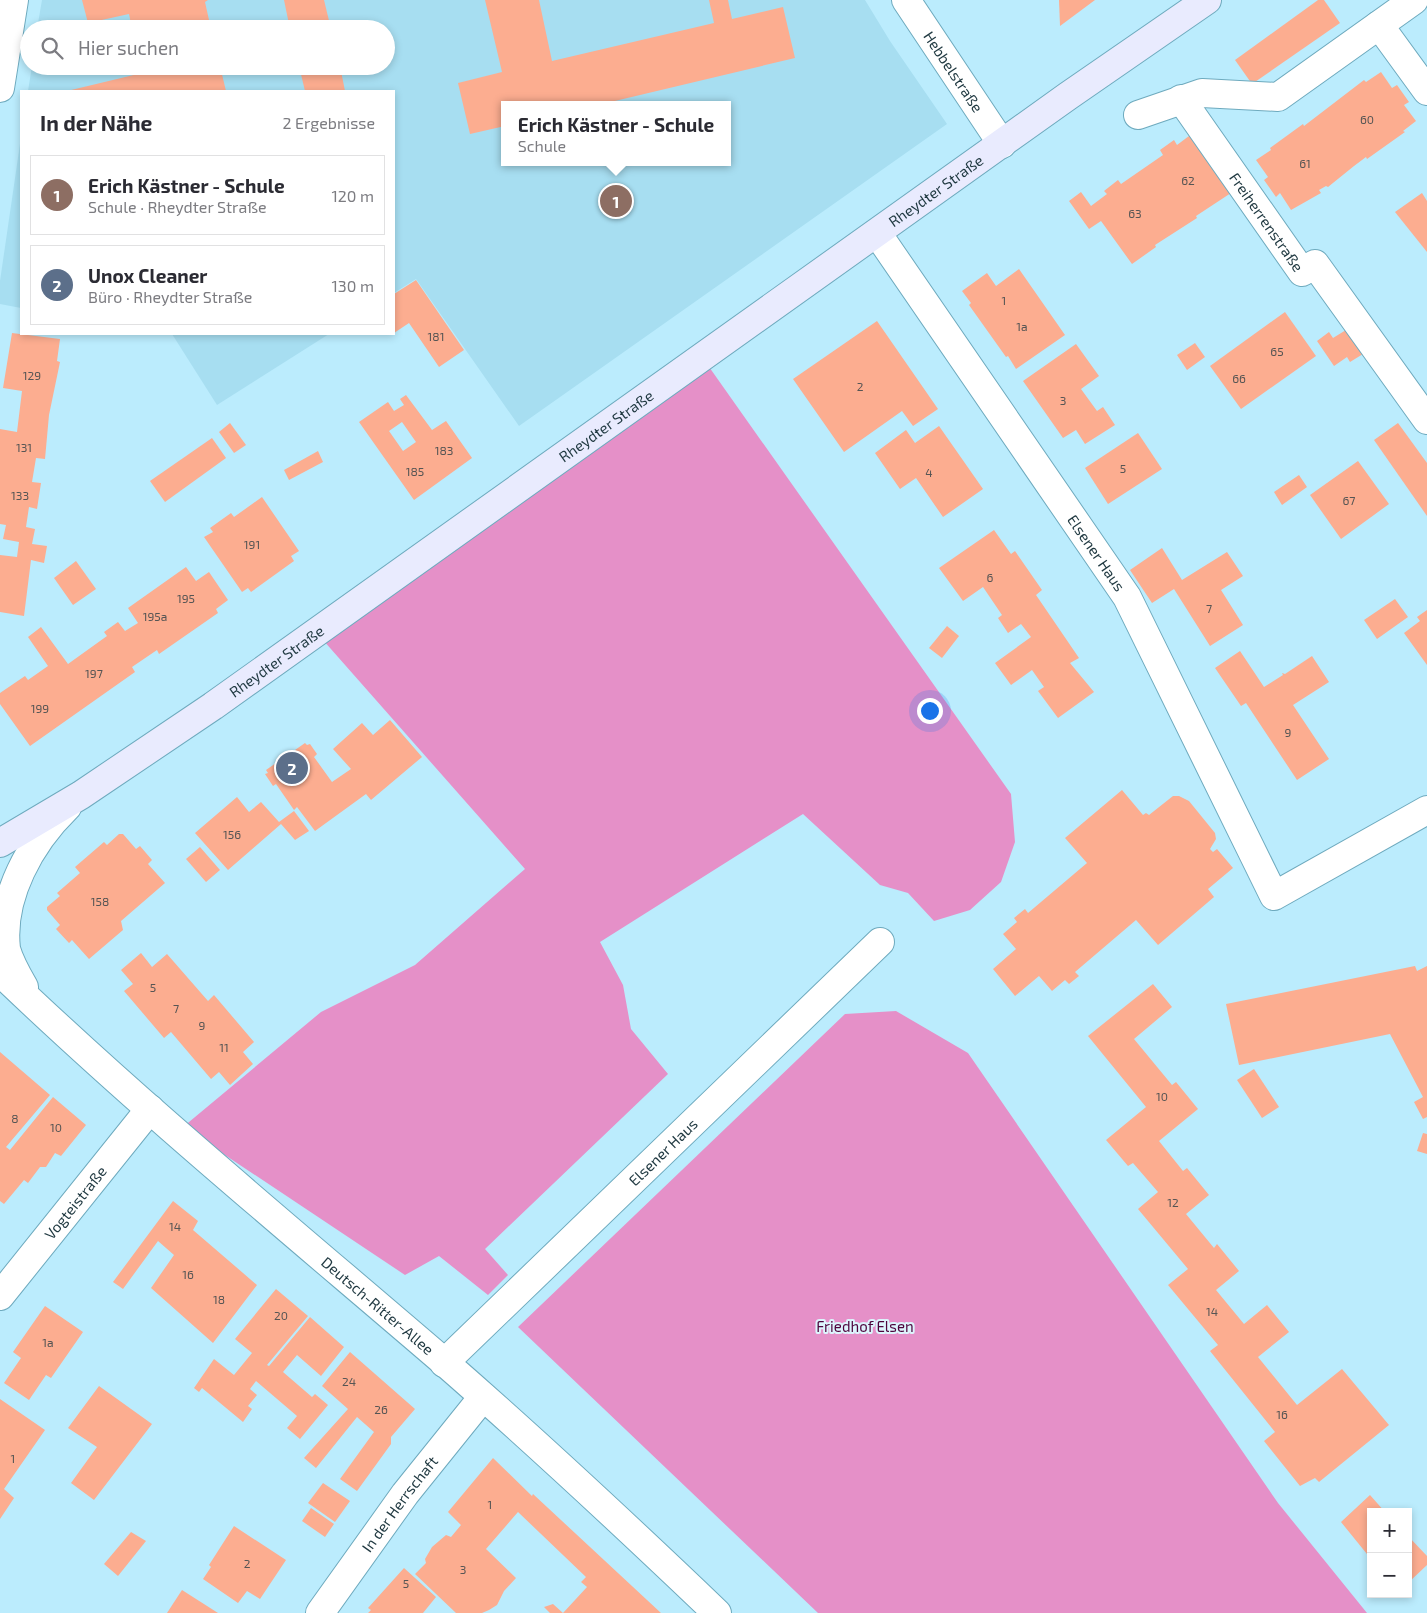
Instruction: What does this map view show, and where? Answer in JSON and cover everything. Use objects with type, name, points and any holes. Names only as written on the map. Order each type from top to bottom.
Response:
[{"type":"main road","name":"Rheydter Straße","points":[[0,843],[81,795],[214,706],[1207,0]]},
{"type":"street","points":[[0,88],[14,0]]},
{"type":"street","name":"Hebbelstraße","points":[[906,0],[1002,144]]},
{"type":"street","points":[[1138,115],[1202,93],[1278,97],[1414,0]]},
{"type":"street","points":[[1379,25],[1427,91]]},
{"type":"street","name":"Freiherrenstraße","points":[[1181,99],[1302,272],[1315,264],[1427,420]]},
{"type":"street","name":"Elsener Haus","points":[[877,233],[1127,597],[1274,896],[1427,810]]},
{"type":"street","name":"Deutsch-Ritter-Allee","points":[[34,1004],[6,948],[2,925],[5,905],[14,878],[29,851],[52,823],[81,795]]},
{"type":"street","name":"Elsener Haus","points":[[444,1363],[880,942]]},
{"type":"street","name":"Deutsch-Ritter-Allee","points":[[0,972],[150,1109],[483,1397],[618,1519],[717,1613]]},
{"type":"street","name":"Vogteistraße","points":[[0,1296],[150,1109]]},
{"type":"street","name":"In der Herrschaft","points":[[320,1613],[405,1494],[483,1397]]},
{"type":"shaded area","points":[[42,0],[865,0],[890,41],[947,124],[519,426],[416,279],[395,292],[395,90],[28,90],[31,75],[395,75],[395,20],[39,20]]},
{"type":"shaded area","points":[[20,144],[20,308],[0,304],[0,281]]},
{"type":"shaded area","points":[[173,335],[327,335],[217,405]]},
{"type":"green space","points":[[707,364],[1011,794],[1015,842],[1001,882],[970,910],[934,921],[908,893],[880,885],[803,814],[600,942],[623,985],[631,1029],[668,1074],[485,1249],[508,1275],[488,1295],[439,1256],[405,1275],[183,1127],[321,1012],[415,965],[525,869],[323,640]]},
{"type":"green space","name":"Friedhof Elsen","points":[[896,1011],[968,1053],[1278,1503],[1367,1613],[818,1613],[518,1327],[845,1014]]},
{"type":"building","points":[[82,0],[208,0],[205,2],[209,20],[130,20],[129,14],[102,20],[87,20]]},
{"type":"building","points":[[284,0],[324,0],[329,20],[288,20]]},
{"type":"building","points":[[485,0],[539,0],[552,61],[714,23],[709,0],[728,0],[732,19],[783,7],[795,58],[615,101],[501,101],[501,127],[470,134],[458,83],[502,72]]},
{"type":"building","points":[[1059,0],[1095,0],[1060,26]]},
{"type":"building","points":[[1318,0],[1324,0],[1340,23],[1252,84],[1235,60]]},
{"type":"building","points":[[1381,72],[1392,88],[1397,85],[1409,102],[1404,105],[1416,121],[1403,131],[1405,132],[1367,159],[1366,157],[1328,187],[1326,186],[1319,190],[1321,193],[1291,210],[1280,193],[1276,197],[1264,180],[1268,177],[1256,160],[1364,80],[1366,82]]},
{"type":"building","points":[[134,75],[222,75],[226,90],[71,90]]},
{"type":"building","points":[[301,75],[342,75],[345,90],[305,90]]},
{"type":"building","points":[[1193,133],[1234,191],[1155,245],[1156,247],[1132,264],[1101,221],[1089,229],[1069,201],[1081,192],[1091,206],[1107,194],[1104,191],[1118,180],[1121,184],[1163,155],[1160,150],[1174,140],[1177,145]]},
{"type":"building","points":[[1422,193],[1427,201],[1427,252],[1395,212]]},
{"type":"building","points":[[1019,269],[1065,335],[1016,369],[969,305],[971,303],[962,291],[987,273],[996,286]]},
{"type":"building","points":[[416,280],[464,350],[439,367],[409,323],[395,332],[395,293]]},
{"type":"building","points":[[1285,312],[1316,356],[1241,409],[1210,366]]},
{"type":"building","points":[[877,321],[938,409],[913,426],[902,411],[844,452],[793,379]]},
{"type":"building","points":[[1346,330],[1363,354],[1350,362],[1347,357],[1334,366],[1317,341],[1329,332],[1333,338]]},
{"type":"building","points":[[12,333],[60,339],[57,361],[60,362],[49,415],[45,459],[36,458],[32,482],[41,483],[37,509],[29,507],[26,527],[35,529],[32,544],[47,546],[44,563],[31,560],[24,616],[0,612],[0,555],[17,557],[19,542],[3,539],[6,525],[0,524],[0,429],[17,432],[22,391],[3,388]]},
{"type":"building","points":[[1195,343],[1205,357],[1187,370],[1177,355]]},
{"type":"building","points":[[1076,344],[1099,376],[1081,389],[1097,411],[1103,407],[1115,425],[1085,444],[1076,430],[1063,438],[1023,381]]},
{"type":"building","points":[[406,395],[432,430],[446,421],[472,458],[414,500],[359,422],[388,402],[394,411],[404,405],[400,399]],"holes":[[[402,422],[416,442],[403,451],[389,431]]]},
{"type":"building","points":[[230,423],[246,445],[234,453],[219,432]]},
{"type":"building","points":[[1398,423],[1427,463],[1427,516],[1374,440]]},
{"type":"building","points":[[939,426],[983,489],[943,517],[916,478],[900,489],[875,453],[906,430],[915,443]]},
{"type":"building","points":[[1138,433],[1162,469],[1108,504],[1085,468]]},
{"type":"building","points":[[212,438],[226,458],[165,502],[150,481]]},
{"type":"building","points":[[318,451],[323,462],[289,480],[284,470]]},
{"type":"building","points":[[1358,461],[1389,504],[1341,539],[1310,495]]},
{"type":"building","points":[[1299,475],[1307,487],[1282,505],[1274,492]]},
{"type":"building","points":[[262,497],[299,551],[291,556],[294,561],[251,592],[248,588],[242,592],[204,537],[213,532],[210,528],[231,513],[234,517]]},
{"type":"building","points":[[994,530],[1011,554],[1015,551],[1042,590],[1036,595],[1079,658],[1070,663],[1094,692],[1058,718],[1038,691],[1044,687],[1032,670],[1011,685],[995,663],[1031,637],[1021,624],[1008,633],[998,618],[1002,615],[983,587],[963,601],[939,568]]},
{"type":"building","points":[[1162,548],[1182,580],[1227,552],[1243,576],[1221,590],[1243,625],[1210,646],[1174,589],[1152,603],[1130,570]]},
{"type":"building","points":[[76,561],[96,589],[73,605],[54,578]]},
{"type":"building","points":[[186,567],[196,581],[209,572],[228,600],[216,609],[218,613],[159,654],[157,650],[132,667],[135,672],[30,746],[0,704],[0,693],[25,676],[28,680],[48,666],[28,637],[41,627],[68,664],[107,636],[104,632],[118,622],[125,631],[138,623],[128,608]]},
{"type":"building","points":[[1395,599],[1408,617],[1377,639],[1364,620]]},
{"type":"building","points":[[1427,610],[1427,665],[1404,633],[1420,621],[1417,617]]},
{"type":"building","points":[[947,626],[959,636],[942,658],[929,648]]},
{"type":"building","points":[[1240,651],[1264,687],[1283,675],[1282,673],[1285,674],[1312,656],[1329,682],[1293,705],[1329,759],[1297,780],[1246,703],[1241,706],[1215,668]]},
{"type":"building","points":[[390,720],[422,757],[371,800],[366,794],[315,831],[297,807],[294,810],[276,784],[273,786],[265,774],[268,773],[266,770],[276,763],[278,765],[305,743],[307,745],[310,744],[317,754],[314,757],[332,782],[351,769],[333,749],[362,723],[373,735]]},
{"type":"building","points":[[1122,790],[1143,815],[1146,813],[1149,815],[1173,796],[1179,796],[1189,801],[1215,833],[1216,839],[1210,849],[1213,852],[1217,849],[1233,868],[1208,889],[1214,897],[1158,945],[1136,920],[1075,972],[1079,976],[1069,984],[1065,980],[1052,991],[1039,976],[1015,996],[993,969],[1016,949],[1003,934],[1017,922],[1014,918],[1025,909],[1028,913],[1087,863],[1065,838]]},
{"type":"building","points":[[237,797],[249,812],[261,802],[279,822],[294,811],[309,831],[295,840],[281,824],[228,870],[195,833]]},
{"type":"building","points":[[119,834],[123,834],[136,849],[140,846],[152,860],[148,864],[165,883],[121,921],[123,930],[89,959],[72,940],[69,943],[56,929],[60,925],[47,910],[47,907],[60,896],[57,893],[80,873],[75,867],[104,842],[107,845]]},
{"type":"building","points":[[200,847],[220,870],[206,882],[186,859]]},
{"type":"building","points":[[141,953],[152,967],[167,954],[208,1001],[214,995],[254,1042],[243,1052],[253,1064],[230,1085],[219,1072],[211,1079],[171,1032],[164,1038],[124,991],[133,984],[121,970]]},
{"type":"building","points":[[1415,966],[1417,971],[1427,966],[1427,1117],[1423,1119],[1414,1102],[1423,1097],[1390,1034],[1239,1065],[1226,1004]]},
{"type":"building","points":[[1153,984],[1172,1007],[1134,1039],[1172,1085],[1176,1082],[1198,1109],[1159,1141],[1183,1171],[1187,1168],[1209,1195],[1186,1214],[1214,1248],[1217,1244],[1239,1271],[1216,1290],[1244,1324],[1267,1305],[1289,1332],[1258,1357],[1297,1405],[1342,1369],[1389,1425],[1319,1482],[1315,1478],[1300,1486],[1264,1441],[1275,1432],[1210,1351],[1218,1345],[1168,1285],[1188,1269],[1138,1209],[1158,1192],[1133,1163],[1128,1166],[1106,1140],[1146,1107],[1088,1036]]},
{"type":"building","points":[[0,1052],[50,1095],[6,1147],[10,1150],[53,1097],[86,1125],[61,1156],[55,1153],[46,1167],[40,1167],[28,1183],[24,1180],[4,1204],[0,1201]]},
{"type":"building","points":[[1254,1069],[1279,1107],[1262,1118],[1237,1080]]},
{"type":"building","points":[[1423,1133],[1427,1134],[1427,1154],[1417,1151]]},
{"type":"building","points":[[173,1201],[198,1221],[193,1230],[257,1285],[213,1343],[151,1288],[174,1255],[158,1241],[123,1289],[113,1282]]},
{"type":"building","points":[[276,1289],[308,1316],[267,1365],[269,1366],[310,1317],[344,1347],[321,1376],[297,1355],[283,1372],[312,1397],[315,1394],[328,1405],[300,1439],[287,1428],[297,1416],[256,1381],[250,1389],[257,1395],[248,1406],[252,1409],[243,1422],[202,1388],[199,1392],[194,1388],[214,1359],[234,1375],[252,1353],[235,1339]]},
{"type":"building","points":[[45,1306],[83,1332],[51,1378],[46,1375],[29,1400],[4,1383],[21,1358],[13,1352]]},
{"type":"building","points":[[350,1352],[415,1409],[391,1437],[391,1444],[357,1491],[340,1479],[374,1432],[357,1417],[316,1468],[304,1458],[348,1409],[322,1386]]},
{"type":"building","points":[[99,1386],[152,1424],[94,1500],[71,1483],[97,1447],[68,1428]]},
{"type":"building","points":[[0,1399],[45,1430],[4,1489],[14,1498],[0,1519]]},
{"type":"building","points":[[493,1458],[661,1613],[563,1613],[587,1587],[581,1582],[586,1577],[518,1512],[486,1549],[516,1578],[504,1591],[497,1605],[489,1610],[482,1613],[456,1613],[415,1574],[426,1563],[425,1559],[432,1547],[446,1535],[451,1537],[461,1525],[448,1512]]},
{"type":"building","points":[[323,1483],[350,1501],[335,1522],[308,1503]]},
{"type":"building","points":[[1370,1495],[1381,1508],[1367,1508],[1367,1554],[1341,1522]]},
{"type":"building","points":[[311,1508],[334,1524],[325,1537],[302,1521]]},
{"type":"building","points":[[234,1526],[286,1560],[260,1599],[247,1591],[238,1603],[203,1579],[211,1567],[209,1565]]},
{"type":"building","points":[[131,1532],[146,1541],[118,1576],[104,1564]]},
{"type":"building","points":[[1412,1540],[1427,1556],[1427,1565],[1412,1579]]},
{"type":"building","points":[[404,1568],[436,1597],[423,1613],[368,1613],[371,1610],[368,1608]]},
{"type":"building","points":[[182,1590],[218,1613],[167,1613]]},
{"type":"building","points":[[553,1604],[563,1613],[550,1613],[544,1607]]},
{"type":"place","name":"Erich Kästner - Schule","points":[[616,201]]},
{"type":"place","name":"Unox Cleaner","points":[[292,768]]}]
